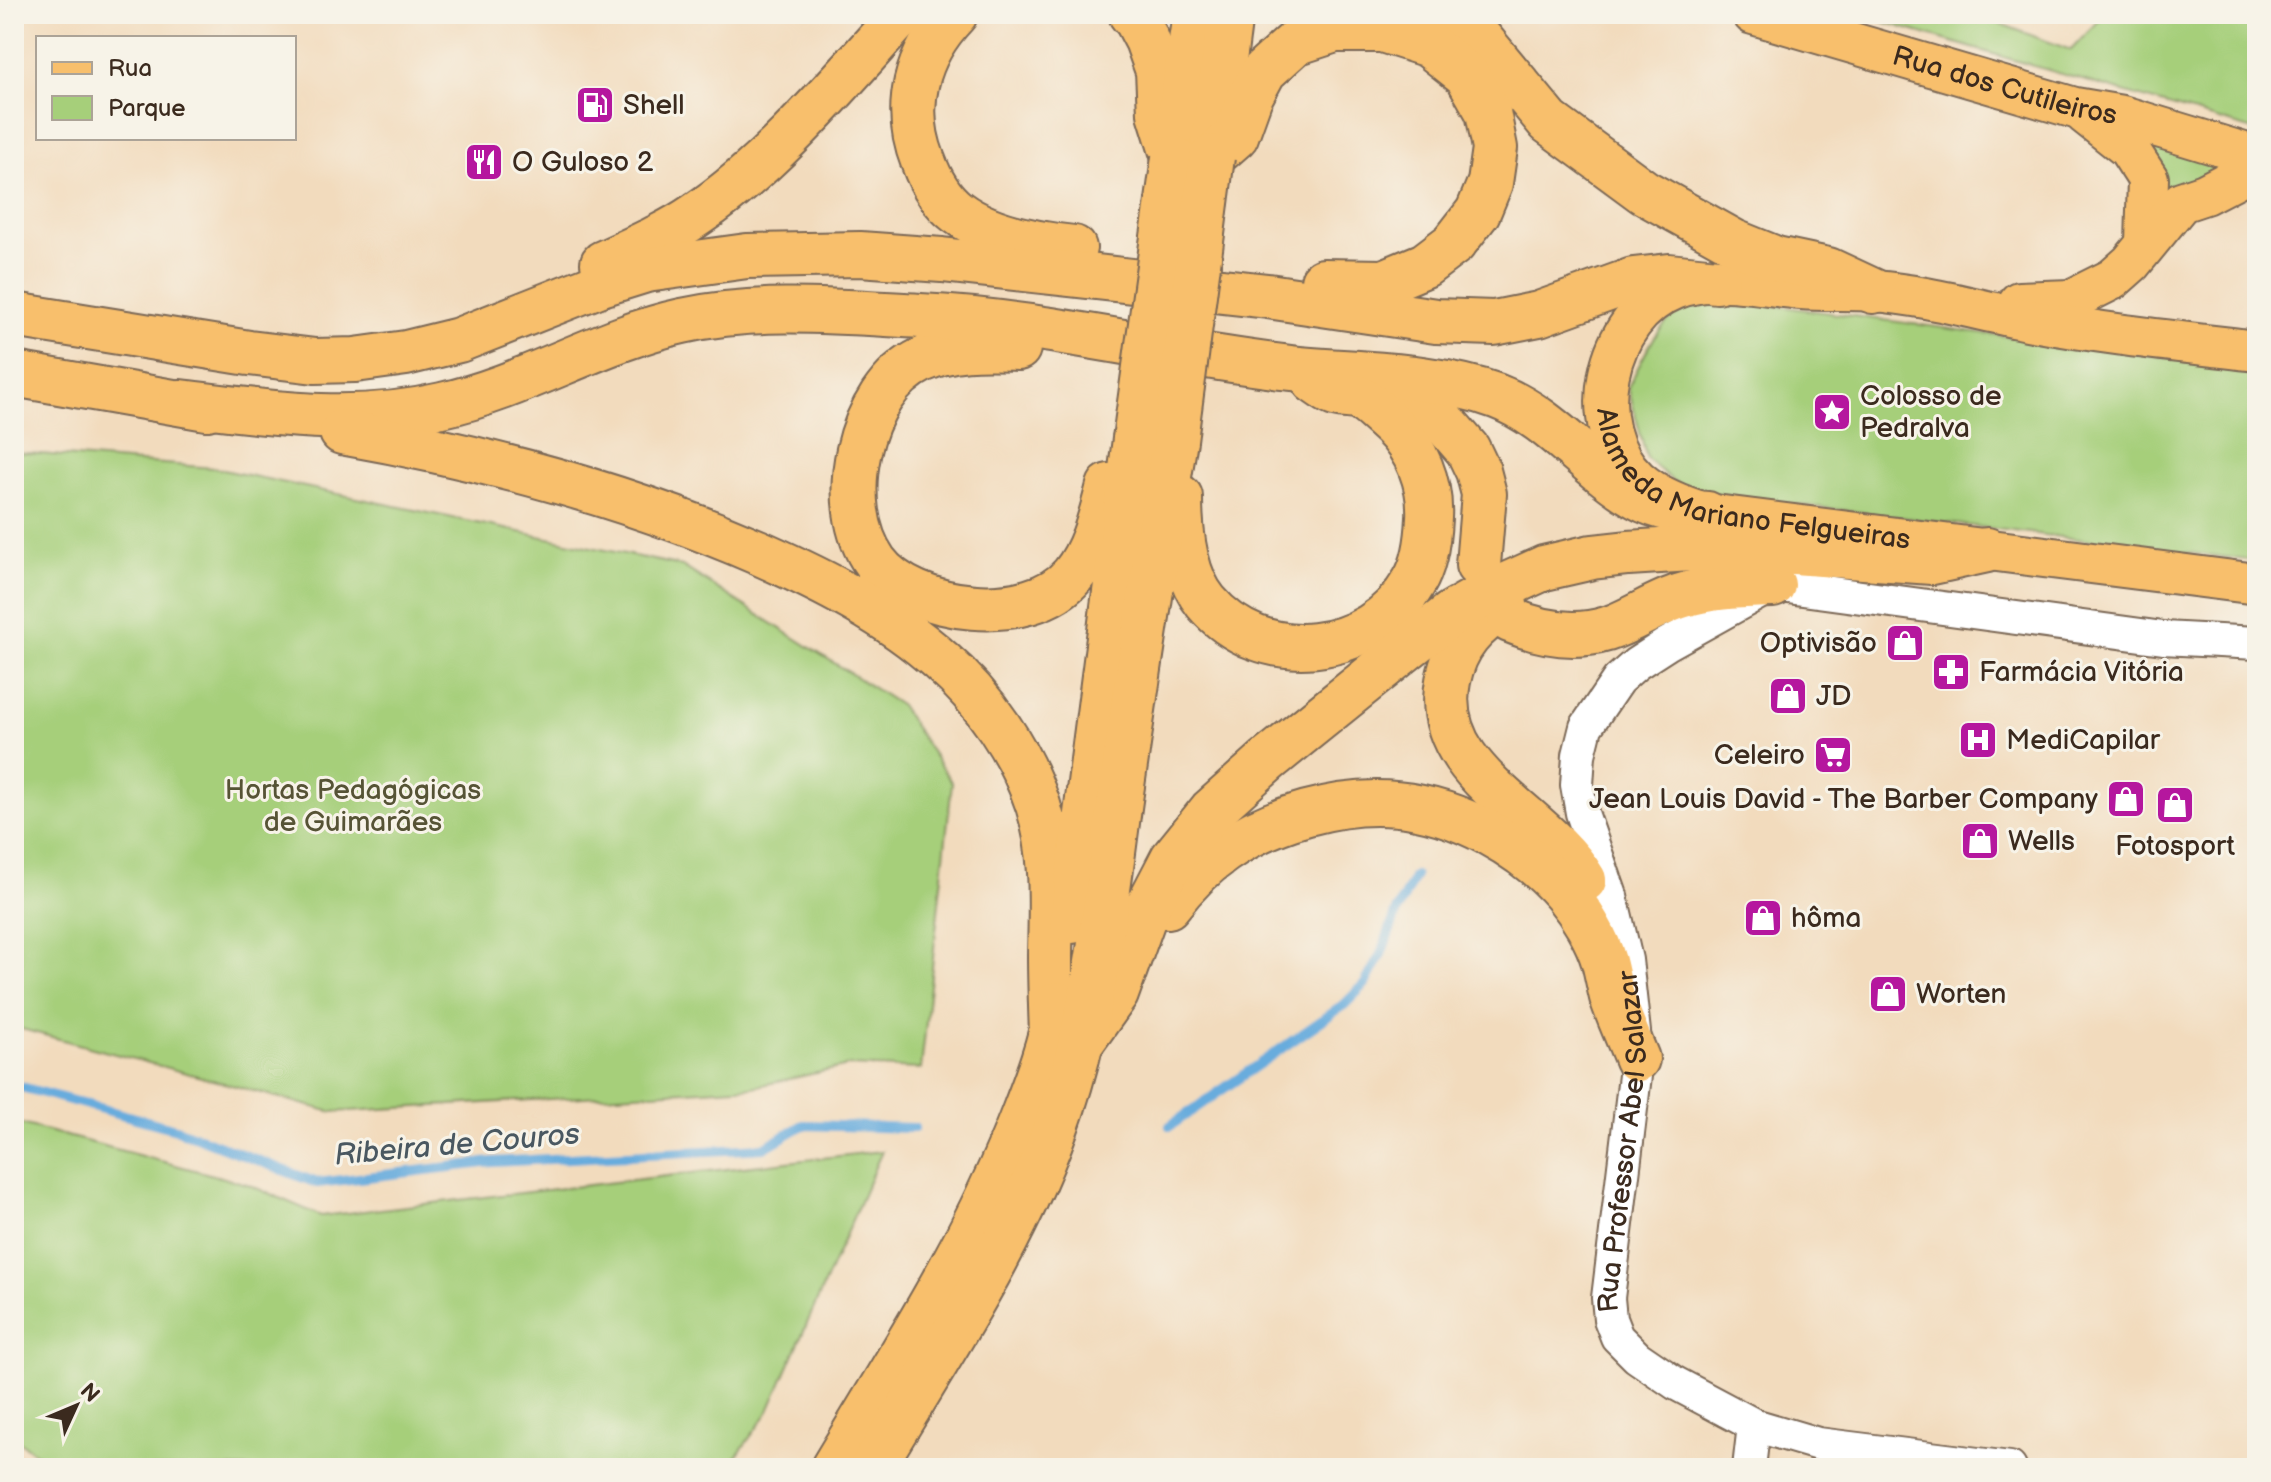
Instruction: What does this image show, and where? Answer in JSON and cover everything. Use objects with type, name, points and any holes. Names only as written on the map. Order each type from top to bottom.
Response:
[{"type":"highway","points":[[552,303],[580,275],[666,234],[724,195],[795,128],[902,14]]},
{"type":"highway","points":[[955,14],[927,51],[917,73],[913,93],[912,118],[917,146],[934,184],[955,210],[973,222],[1024,240],[1088,250],[1110,278]]},
{"type":"highway","points":[[1131,14],[1147,40],[1158,71],[1160,113],[1193,157]]},
{"type":"highway","points":[[833,1468],[984,1208],[1066,1038],[1101,935],[1146,615],[1155,440],[1193,157],[1195,14]]},
{"type":"highway","points":[[1193,157],[1230,14]]},
{"type":"highway","points":[[1447,14],[1481,40],[1549,122],[1644,192],[1734,242],[1776,259],[1828,270],[1873,291]]},
{"type":"highway","points":[[1193,157],[1236,136],[1250,97],[1264,71],[1295,43],[1335,30],[1382,30],[1429,45],[1467,75],[1488,112],[1495,148],[1490,183],[1478,212],[1454,243],[1425,265],[1384,282],[1301,280],[1268,296]]},
{"type":"highway","points":[[14,315],[249,353],[329,361],[406,353],[445,343],[646,270],[747,256],[797,254],[942,260],[1268,296],[1436,321],[1494,323],[1539,314],[1633,280],[1669,276],[1717,281]]},
{"type":"highway","points":[[180,402],[314,418],[352,418],[443,405],[637,333],[684,320],[741,313],[803,311],[921,316],[996,322],[1291,368],[1419,379],[1494,396],[1518,405],[1542,421],[1600,471],[1641,499],[1674,511],[1707,514]]},
{"type":"highway","points":[[1098,337],[1061,353],[973,347],[942,352],[920,361],[900,375],[884,394],[870,419],[857,452],[854,507],[862,538],[876,564],[901,585],[929,599],[962,606],[995,607],[1027,602],[1056,589],[1072,577],[1099,523],[1114,468],[1155,440]]},
{"type":"highway","points":[[1291,368],[1335,394],[1410,403],[1431,411],[1449,428],[1468,450],[1484,494],[1478,565]]},
{"type":"highway","points":[[14,374],[407,445],[615,497],[676,518],[793,567],[877,614],[941,661],[973,693],[997,724],[1037,803],[1049,847],[1053,892],[1050,958],[1066,1038],[1062,1111],[1014,1222],[977,1291],[872,1468]]},
{"type":"highway","points":[[1155,440],[1180,487],[1180,523],[1195,582],[1206,601],[1239,629],[1257,638],[1299,647],[1320,646],[1345,640],[1373,626],[1394,607],[1414,582],[1428,536],[1428,496],[1424,475],[1412,449],[1392,425],[1359,398]]},
{"type":"highway","points":[[1116,994],[1147,908],[1173,858],[1211,811],[1452,613],[1510,581],[1544,568],[1628,553],[1723,547],[1932,562],[1987,550]]},
{"type":"highway","points":[[1626,960],[1579,873],[1551,839],[1491,786],[1466,758],[1451,733],[1445,709],[1452,663],[1473,628],[1508,603],[1628,553]]},
{"type":"highway","points":[[1510,620],[1535,630],[1586,634],[1608,628],[1681,595],[1703,590],[1773,585]]},
{"type":"highway","points":[[1066,1038],[1116,994],[1164,910],[1201,869],[1225,850],[1290,818],[1326,808],[1396,803],[1438,812],[1507,844],[1539,867],[1566,894],[1586,924],[1603,959],[1613,998],[1637,1059]]},
{"type":"main road","name":"Rua dos Cutileiros","points":[[1753,14],[2075,108],[2122,116],[2257,157]]},
{"type":"main road","points":[[2075,108],[2128,148],[2148,179],[2146,243]]},
{"type":"main road","points":[[1968,305],[2071,300],[2113,279],[2131,263],[2181,202],[2205,194],[2257,167]]},
{"type":"main road","points":[[2205,194],[2257,200]]},
{"type":"main road","name":"Alameda Mariano Felgueiras","points":[[2257,351],[2027,320],[1968,305],[1873,291],[1804,290],[1717,281],[1674,289],[1648,307],[1631,324],[1618,344],[1609,370],[1606,393],[1607,416],[1624,463],[1655,492],[1678,505],[1707,514],[2257,584]]},
{"type":"street","name":"Rua Professor Abel Salazar","points":[[1773,585],[1636,664],[1618,680],[1586,727],[1579,755],[1577,785],[1582,813],[1611,896],[1626,960],[1637,1059],[1608,1298],[1610,1319],[1617,1337],[1637,1357],[1675,1383],[1754,1425],[1818,1444],[2010,1468]]},
{"type":"street","points":[[1773,585],[2163,638],[2257,643]]},
{"type":"street","points":[[1749,1468],[1754,1425]]},
{"type":"green space","points":[[1856,14],[1974,14],[2071,50],[2105,14],[2257,14],[2257,131]]},
{"type":"green space","points":[[2141,132],[2244,164],[2166,199]]},
{"type":"green space","points":[[1723,299],[2257,369],[2257,561],[1695,492],[1673,481],[1647,459],[1628,387],[1653,340],[1673,316],[1703,302]]},
{"type":"green space","name":"Hortas Pedagógicas de Guimarães","points":[[14,452],[214,468],[682,566],[900,705],[952,783],[921,1069],[848,1066],[753,1087],[332,1112],[14,1027]]},
{"type":"green space","points":[[14,1122],[247,1184],[321,1216],[882,1151],[769,1411],[728,1468],[54,1468],[14,1437]]},
{"type":"waterway","name":"Ribeira de Couros","points":[[1170,1126],[1344,1005],[1365,984],[1415,876]]},
{"type":"waterway","name":"Ribeira de Couros","points":[[14,1085],[176,1129],[317,1183],[492,1162],[764,1148],[803,1125],[914,1128]]},
{"type":"place","name":"Shell","points":[[595,105]]},
{"type":"place","name":"O Guloso 2","points":[[484,162]]},
{"type":"place","name":"Colosso de Pedralva","points":[[1832,412]]},
{"type":"place","name":"Optivisão","points":[[1905,643]]},
{"type":"place","name":"Farmácia Vitória","points":[[1951,672]]},
{"type":"place","name":"JD","points":[[1788,696]]},
{"type":"place","name":"MediCapilar","points":[[1978,740]]},
{"type":"place","name":"Celeiro","points":[[1833,755]]},
{"type":"place","name":"Jean Louis David - The Barber Company","points":[[2126,799]]},
{"type":"place","name":"Fotosport","points":[[2175,805]]},
{"type":"place","name":"Wells","points":[[1980,841]]},
{"type":"place","name":"hôma","points":[[1763,918]]},
{"type":"place","name":"Worten","points":[[1888,994]]}]
